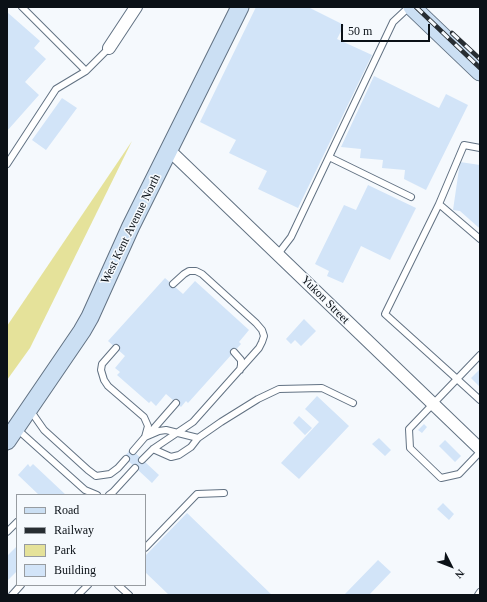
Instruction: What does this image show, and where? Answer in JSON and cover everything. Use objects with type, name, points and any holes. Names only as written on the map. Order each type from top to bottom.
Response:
[{"type":"street","points":[[109,48],[136,7]]},
{"type":"street","name":"West Kent Avenue North","points":[[12,434],[90,317],[132,226],[240,7]]},
{"type":"street","points":[[412,7],[480,72]]},
{"type":"street","name":"Yukon Street","points":[[169,150],[480,450]]},
{"type":"lane","points":[[22,7],[86,71]]},
{"type":"lane","points":[[278,254],[291,238],[393,22],[409,7]]},
{"type":"lane","points":[[7,164],[56,89],[86,71],[109,48]]},
{"type":"lane","points":[[480,148],[464,145],[439,204],[385,314],[480,400]]},
{"type":"lane","points":[[329,158],[411,197]]},
{"type":"lane","points":[[439,204],[480,240]]},
{"type":"lane","points":[[142,460],[153,449],[193,422],[259,348],[264,336],[262,330],[256,323],[202,274],[196,271],[190,271],[184,274],[173,284]]},
{"type":"lane","points":[[116,348],[102,364],[101,370],[104,380],[108,386],[144,417],[148,426],[145,437]]},
{"type":"lane","points":[[234,352],[240,360],[240,370]]},
{"type":"lane","points":[[480,355],[409,429],[410,448],[441,478],[458,474],[480,450]]},
{"type":"lane","points":[[153,449],[171,457],[177,456],[191,447],[198,438],[258,399],[279,389],[322,388],[353,403]]},
{"type":"lane","points":[[133,451],[176,403]]},
{"type":"lane","points":[[29,408],[44,430],[96,476],[110,474],[126,459]]},
{"type":"lane","points":[[145,437],[159,430],[166,430],[198,438]]},
{"type":"lane","points":[[12,434],[85,490],[95,494]]},
{"type":"lane","points":[[110,494],[135,468]]},
{"type":"lane","points":[[146,547],[197,494],[224,493]]},
{"type":"lane","points":[[7,532],[16,523]]},
{"type":"lane","points":[[12,595],[20,586]]},
{"type":"lane","points":[[78,595],[87,586]]},
{"type":"lane","points":[[119,586],[129,595]]},
{"type":"green space","points":[[132,141],[30,348],[7,380],[7,326]]},
{"type":"building","points":[[256,7],[308,7],[344,25],[337,39],[372,55],[298,208],[258,189],[267,171],[229,153],[236,140],[200,122]]},
{"type":"building","points":[[7,12],[40,41],[34,48],[46,59],[25,82],[39,95],[7,131]]},
{"type":"building","points":[[374,76],[439,108],[446,94],[468,105],[426,190],[404,179],[405,170],[382,168],[383,160],[360,158],[361,149],[341,147]]},
{"type":"building","points":[[62,98],[77,108],[46,150],[32,140]]},
{"type":"building","points":[[460,162],[480,165],[480,228],[460,211],[453,210]]},
{"type":"building","points":[[368,185],[416,208],[390,260],[361,246],[343,283],[327,276],[329,271],[315,264],[344,205],[356,210]]},
{"type":"building","points":[[165,278],[183,294],[195,281],[249,330],[239,342],[241,344],[188,403],[186,401],[181,407],[166,394],[156,406],[151,401],[149,403],[117,375],[120,372],[115,368],[125,356],[108,341]]},
{"type":"building","points":[[304,319],[316,331],[301,346],[295,340],[291,344],[286,339]]},
{"type":"building","points":[[480,369],[480,387],[471,378]]},
{"type":"building","points":[[317,396],[349,426],[299,479],[281,463],[319,422],[305,409]]},
{"type":"building","points":[[299,416],[312,428],[305,435],[293,423]]},
{"type":"building","points":[[424,424],[427,427],[422,433],[418,430]]},
{"type":"building","points":[[379,438],[391,450],[385,456],[372,444]]},
{"type":"building","points":[[445,440],[461,456],[455,462],[439,446]]},
{"type":"building","points":[[131,449],[159,475],[152,483],[124,457]]},
{"type":"building","points":[[28,464],[30,467],[33,464],[65,494],[38,494],[18,475]]},
{"type":"building","points":[[443,503],[454,514],[449,520],[437,509]]},
{"type":"building","points":[[187,513],[272,595],[169,595],[146,573],[146,555]]},
{"type":"building","points":[[16,547],[16,572],[7,581],[7,556]]},
{"type":"building","points":[[378,560],[391,572],[369,595],[344,595]]},
{"type":"railway","points":[[416,7],[480,68]]},
{"type":"railway","points":[[452,33],[480,59]]}]
